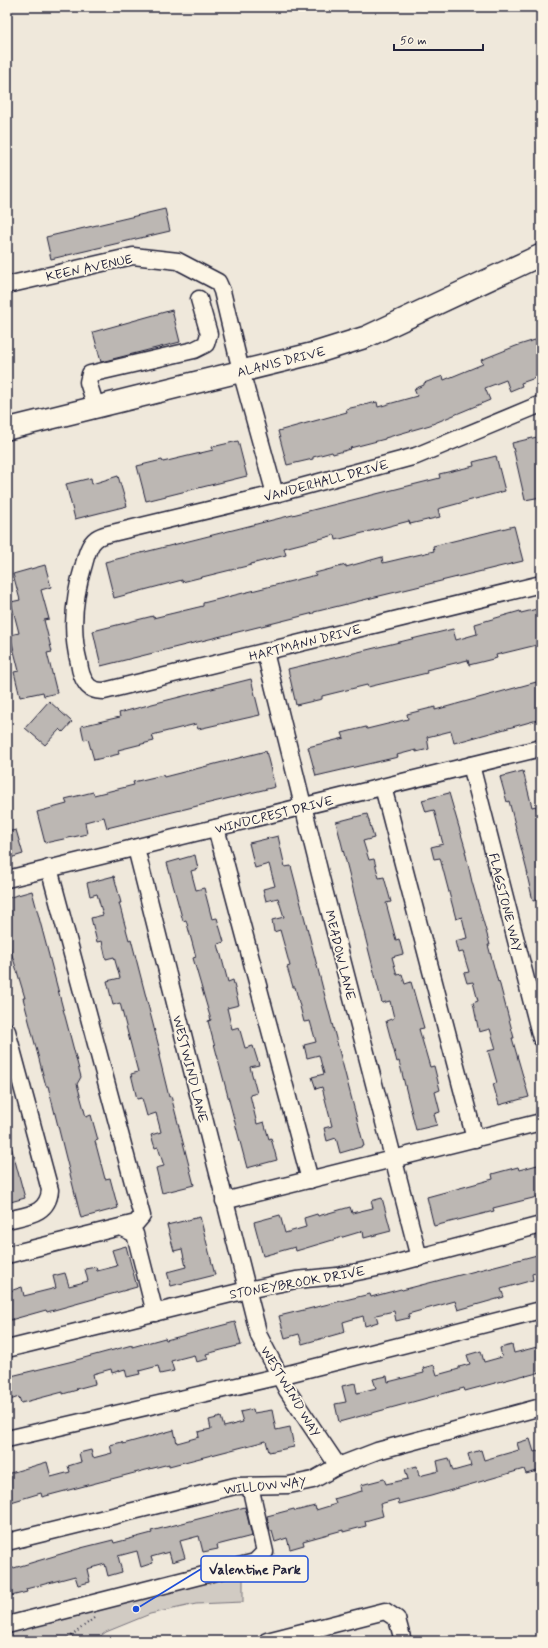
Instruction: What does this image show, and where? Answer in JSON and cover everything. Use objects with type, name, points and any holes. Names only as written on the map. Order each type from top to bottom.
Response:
[{"type":"main road","name":"ALANIS DRIVE","points":[[7,429],[315,354],[366,337],[541,255]]},
{"type":"street","name":"KEEN AVENUE","points":[[7,285],[133,256],[178,261],[218,282],[224,298],[241,372],[275,494]]},
{"type":"street","points":[[96,407],[88,382],[90,374],[194,350],[206,344],[209,334],[199,299]]},
{"type":"street","name":"VANDERHALL DRIVE","points":[[80,669],[74,638],[74,600],[78,580],[92,543],[96,538],[275,494],[416,456],[541,404]]},
{"type":"street","name":"HARTMANN DRIVE","points":[[80,669],[87,685],[93,690],[104,691],[541,584]]},
{"type":"street","name":"MEADOW LANE","points":[[265,652],[419,1258]]},
{"type":"street","name":"WINDCREST DRIVE","points":[[7,879],[541,748]]},
{"type":"street","name":"FLAGSTONE WAY","points":[[471,765],[541,1038]]},
{"type":"street","points":[[383,787],[475,1139]]},
{"type":"street","points":[[216,828],[310,1180]]},
{"type":"street","name":"WESTWIND LANE","points":[[136,848],[246,1290]]},
{"type":"street","points":[[7,1255],[136,1223],[142,1216],[49,868]]},
{"type":"street","points":[[7,1031],[50,1190],[49,1198],[41,1210],[7,1220]]},
{"type":"street","points":[[224,1201],[541,1122]]},
{"type":"street","name":"STONEYBROOK DRIVE","points":[[7,1349],[246,1290],[296,1280],[337,1276],[419,1258],[541,1225]]},
{"type":"street","points":[[121,1227],[135,1234],[155,1313]]},
{"type":"street","name":"WESTWIND WAY","points":[[246,1290],[258,1336],[287,1390],[338,1466]]},
{"type":"street","points":[[7,1439],[280,1376],[541,1310]]},
{"type":"street","name":"WILLOW WAY","points":[[7,1542],[235,1486],[289,1484],[313,1480],[338,1466],[377,1451],[541,1407]]},
{"type":"street","points":[[7,1625],[255,1562],[265,1552],[250,1486]]},
{"type":"street","points":[[267,1641],[385,1611],[397,1619],[403,1641]]},
{"type":"shaded area","points":[[243,1573],[243,1602],[196,1604],[150,1614],[106,1632],[94,1641],[7,1641],[7,1631]]},
{"type":"building","points":[[165,209],[170,231],[51,259],[46,237]]},
{"type":"building","points":[[172,310],[180,342],[101,362],[93,332]]},
{"type":"building","points":[[538,339],[541,350],[541,376],[521,383],[522,386],[510,391],[506,380],[485,388],[490,400],[430,425],[350,448],[351,449],[333,454],[332,452],[313,457],[313,459],[287,465],[278,431],[347,412],[346,409],[377,402],[378,407],[417,396],[414,389],[424,385],[424,383],[443,376],[444,380],[483,364],[481,360]]},
{"type":"building","points":[[541,436],[541,497],[525,500],[512,443]]},
{"type":"building","points":[[238,441],[247,476],[146,501],[137,466],[162,460],[163,462],[213,450],[212,447]]},
{"type":"building","points":[[496,456],[505,491],[438,509],[440,517],[410,524],[409,521],[336,540],[335,535],[284,548],[286,555],[251,565],[182,582],[182,580],[114,598],[105,562],[440,478],[439,474],[474,466],[473,462]]},
{"type":"building","points":[[118,476],[127,506],[75,519],[66,484],[91,478],[92,484]]},
{"type":"building","points":[[514,526],[523,561],[101,666],[93,631],[153,616],[153,618],[203,606],[203,603],[316,575],[315,573],[346,565],[346,567],[382,557],[383,563],[434,551],[433,546]]},
{"type":"building","points":[[45,565],[51,587],[41,590],[49,619],[44,620],[52,652],[47,653],[57,693],[44,696],[43,692],[20,697],[14,672],[19,671],[10,635],[19,633],[11,602],[20,600],[13,574]]},
{"type":"building","points":[[541,608],[541,644],[496,655],[497,658],[469,665],[468,660],[426,670],[427,673],[368,687],[367,685],[322,696],[322,699],[296,705],[288,669],[453,629],[456,640],[477,634],[475,624],[520,611],[521,613]]},
{"type":"building","points":[[251,679],[260,715],[198,729],[196,724],[152,735],[154,741],[118,750],[119,754],[94,760],[88,739],[84,740],[81,726],[120,717],[119,713]]},
{"type":"building","points":[[540,681],[541,719],[454,743],[451,731],[427,737],[429,749],[416,752],[416,750],[397,755],[398,757],[316,776],[308,747],[344,738],[342,733],[366,727],[367,729],[408,719],[407,714],[435,707],[435,710]]},
{"type":"building","points":[[49,701],[72,722],[63,732],[60,729],[45,745],[25,728]]},
{"type":"building","points":[[266,751],[275,787],[107,828],[104,817],[85,822],[87,834],[45,843],[37,812],[67,804],[65,799],[93,792],[94,795],[134,785],[133,782],[163,775],[164,777]]},
{"type":"building","points":[[523,771],[532,807],[536,806],[541,826],[541,899],[533,901],[528,875],[509,801],[507,802],[500,777]]},
{"type":"building","points":[[449,793],[466,851],[472,882],[490,945],[488,945],[498,982],[499,981],[514,1038],[512,1038],[529,1097],[499,1105],[493,1084],[497,1083],[488,1051],[496,1049],[490,1029],[479,1032],[473,1003],[478,1001],[473,982],[467,983],[464,973],[469,972],[463,952],[458,953],[455,941],[467,938],[462,917],[456,919],[440,858],[434,859],[431,847],[443,844],[434,810],[426,812],[422,800]]},
{"type":"building","points":[[367,814],[374,838],[363,841],[369,860],[374,859],[379,878],[384,877],[391,902],[386,903],[396,940],[399,939],[403,954],[392,957],[397,975],[402,974],[405,984],[411,982],[424,1028],[419,1029],[430,1067],[434,1066],[440,1090],[435,1092],[440,1112],[434,1114],[437,1125],[416,1130],[399,1061],[397,1062],[386,1021],[394,1018],[390,1001],[382,1003],[336,822]]},
{"type":"building","points":[[16,830],[23,854],[7,859],[7,832]]},
{"type":"building","points":[[278,836],[285,867],[291,866],[364,1146],[340,1153],[336,1138],[327,1141],[324,1128],[332,1126],[322,1087],[316,1089],[312,1077],[324,1074],[319,1055],[307,1058],[304,1045],[316,1042],[310,1021],[304,1022],[295,987],[293,987],[287,967],[290,966],[280,930],[274,932],[272,920],[284,917],[278,898],[266,901],[263,889],[275,886],[269,864],[255,868],[249,843]]},
{"type":"building","points":[[195,855],[198,869],[191,871],[196,890],[204,888],[212,919],[217,918],[224,942],[218,944],[228,982],[233,980],[239,1005],[227,1008],[232,1029],[239,1027],[245,1048],[253,1046],[259,1065],[250,1067],[257,1093],[250,1095],[257,1124],[264,1122],[269,1139],[271,1138],[277,1160],[247,1168],[208,1021],[211,1020],[193,958],[196,957],[186,920],[183,921],[167,863]]},
{"type":"building","points":[[114,876],[121,903],[119,903],[129,940],[131,939],[161,1055],[159,1056],[169,1097],[171,1096],[194,1185],[162,1193],[156,1168],[164,1166],[158,1147],[155,1148],[151,1135],[161,1132],[156,1113],[147,1116],[142,1098],[137,1099],[131,1074],[138,1072],[120,1003],[113,1005],[107,981],[120,978],[114,957],[106,959],[102,941],[97,942],[91,918],[103,915],[97,894],[90,896],[87,883]]},
{"type":"building","points":[[32,891],[81,1077],[77,1084],[86,1117],[91,1115],[98,1140],[95,1141],[105,1179],[110,1178],[118,1208],[81,1218],[48,1086],[46,1086],[23,998],[25,998],[7,938],[7,898]]},
{"type":"building","points":[[7,1142],[10,1142],[25,1198],[7,1203]]},
{"type":"building","points":[[541,1164],[541,1196],[493,1208],[494,1211],[434,1226],[427,1197],[493,1179],[492,1174],[518,1167],[519,1170]]},
{"type":"building","points":[[382,1198],[391,1231],[364,1238],[363,1231],[296,1251],[295,1247],[263,1256],[254,1222],[280,1215],[285,1233],[306,1227],[304,1218],[317,1214],[318,1216],[350,1207],[352,1213],[373,1208],[371,1201]]},
{"type":"building","points":[[200,1217],[215,1275],[171,1286],[167,1272],[186,1267],[182,1249],[174,1251],[167,1225]]},
{"type":"building","points":[[126,1246],[137,1287],[47,1312],[46,1310],[7,1321],[7,1292],[22,1287],[24,1296],[56,1288],[53,1276],[65,1273],[69,1286],[88,1281],[85,1269],[96,1267],[97,1271],[117,1266],[112,1250]]},
{"type":"building","points":[[541,1254],[541,1271],[532,1274],[533,1280],[501,1289],[504,1297],[458,1310],[455,1301],[408,1314],[409,1318],[396,1321],[394,1311],[376,1315],[378,1322],[365,1326],[363,1316],[343,1322],[345,1332],[302,1344],[299,1334],[285,1338],[279,1316],[370,1294],[371,1297],[402,1290]]},
{"type":"building","points":[[235,1322],[241,1345],[206,1354],[208,1359],[196,1362],[194,1355],[171,1361],[174,1371],[160,1374],[158,1366],[139,1371],[140,1374],[127,1377],[125,1369],[112,1373],[111,1369],[93,1374],[95,1384],[76,1389],[77,1390],[63,1394],[63,1392],[21,1403],[19,1397],[7,1401],[7,1377],[132,1345],[132,1347],[165,1338],[166,1340]]},
{"type":"building","points":[[512,1345],[514,1353],[541,1346],[541,1372],[465,1391],[464,1388],[339,1422],[335,1404],[346,1402],[342,1386],[355,1383],[357,1393],[376,1388],[373,1379],[387,1376],[388,1382],[424,1373],[423,1368],[434,1365],[437,1375],[459,1369],[459,1367],[470,1364],[467,1355],[481,1351],[484,1362],[502,1357],[500,1348]]},
{"type":"building","points":[[253,1409],[254,1413],[272,1410],[276,1430],[290,1427],[294,1447],[269,1452],[266,1441],[169,1466],[169,1464],[42,1497],[41,1493],[11,1502],[7,1488],[7,1474],[47,1462],[51,1477],[70,1472],[68,1466],[81,1462],[79,1453],[91,1450],[93,1458],[112,1453],[110,1445],[122,1442],[123,1444],[174,1430],[177,1443],[199,1437],[198,1432],[211,1429],[209,1420],[221,1417],[224,1427],[243,1422],[240,1412]]},
{"type":"building","points":[[530,1439],[534,1452],[541,1450],[541,1470],[526,1474],[524,1469],[399,1504],[398,1499],[380,1504],[383,1516],[365,1521],[366,1526],[343,1532],[343,1530],[303,1541],[304,1545],[290,1549],[287,1538],[275,1542],[272,1531],[270,1531],[267,1516],[294,1509],[295,1511],[315,1506],[316,1510],[336,1504],[334,1499],[362,1491],[361,1485],[384,1479],[386,1484],[408,1479],[405,1469],[417,1466],[419,1476],[439,1471],[437,1461],[449,1458],[453,1471],[471,1466],[468,1454],[481,1450],[484,1460],[519,1450],[517,1443]]},
{"type":"building","points":[[245,1507],[252,1536],[217,1545],[218,1549],[203,1552],[199,1536],[180,1541],[185,1558],[172,1562],[169,1552],[151,1557],[153,1563],[141,1567],[137,1551],[118,1556],[122,1572],[108,1576],[105,1564],[87,1569],[90,1582],[78,1585],[75,1576],[26,1589],[27,1592],[7,1597],[7,1570],[81,1548],[113,1540],[114,1543],[152,1533],[151,1531]]},
{"type":"place","name":"Valentine Park","points":[[136,1609]]}]
